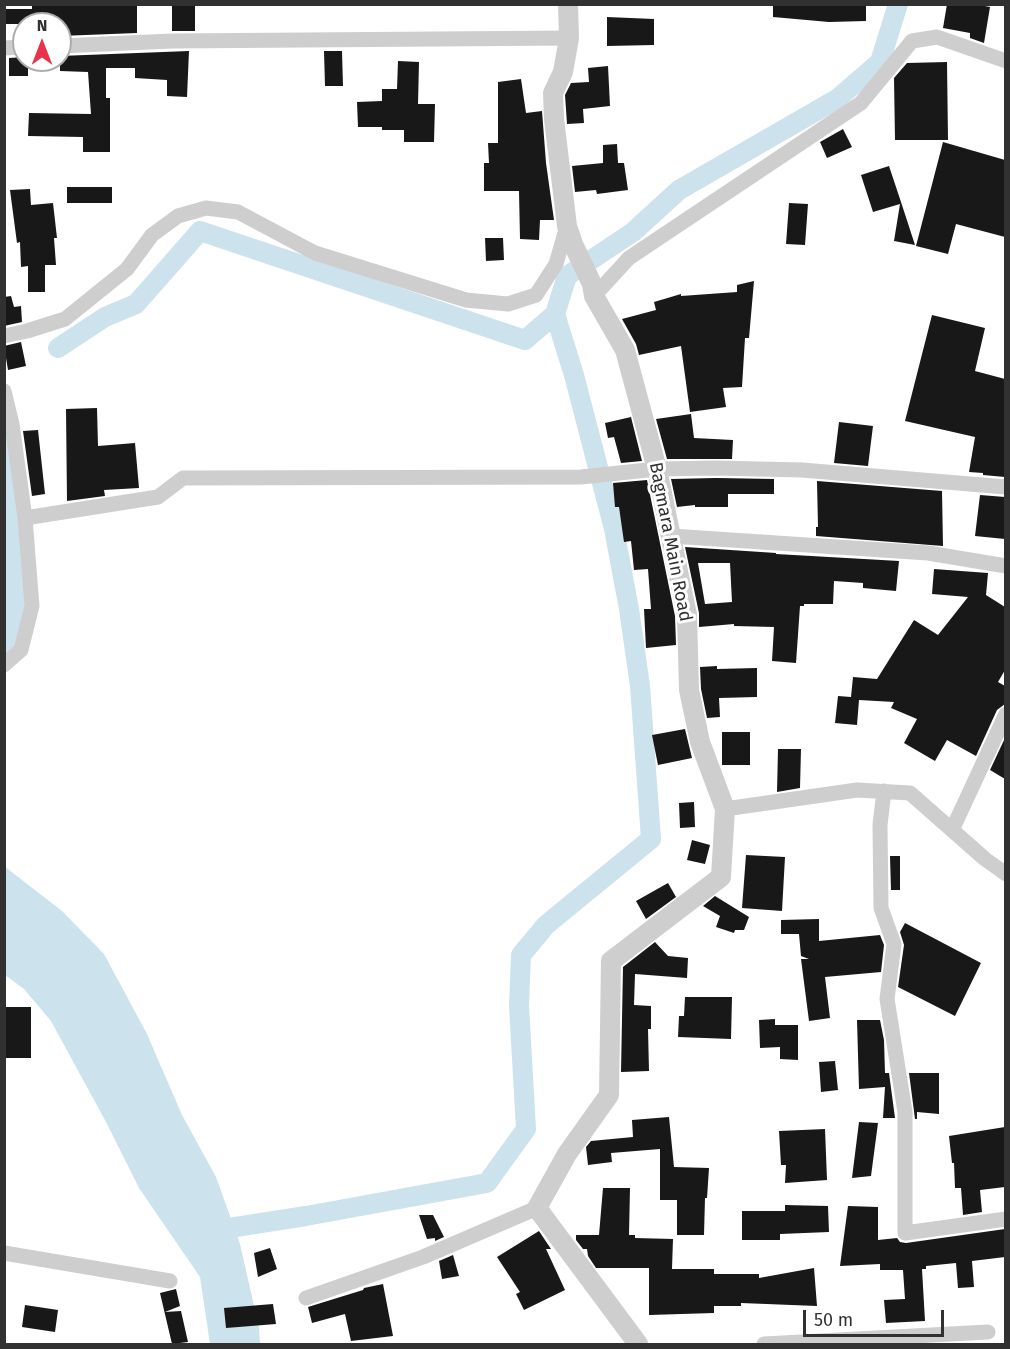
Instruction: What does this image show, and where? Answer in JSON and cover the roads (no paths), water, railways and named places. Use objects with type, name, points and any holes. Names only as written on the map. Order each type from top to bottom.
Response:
[{"type":"street","name":"Bagmara Main Road","points":[[537,1208],[567,1154],[609,1095],[611,961],[721,877],[725,810],[700,742],[689,690],[687,615],[657,469],[625,350],[593,290],[570,235],[554,119],[553,93],[563,72],[569,38],[568,4]]},
{"type":"street","points":[[593,290],[628,258],[861,103],[912,40],[937,37],[1005,61]]},
{"type":"street","points":[[72,45],[172,40],[569,38]]},
{"type":"street","points":[[4,336],[65,319],[127,269],[152,235],[178,216],[206,208],[238,212],[326,257],[466,300],[508,304],[536,295],[556,264],[570,235]]},
{"type":"street","points":[[4,391],[12,424],[25,518],[32,606],[21,650],[4,665]]},
{"type":"street","points":[[25,518],[158,497],[183,478],[581,477],[657,469],[716,468],[802,470],[1005,487]]},
{"type":"street","points":[[671,536],[928,554],[1005,566]]},
{"type":"street","points":[[952,830],[1005,714]]},
{"type":"street","points":[[725,810],[856,790],[910,793],[1005,874]]},
{"type":"street","points":[[884,791],[880,825],[881,908],[894,944],[887,999],[905,1112],[905,1233],[1005,1219]]},
{"type":"street","points":[[306,1298],[423,1257],[537,1208],[638,1344]]},
{"type":"street","points":[[4,1253],[170,1281]]},
{"type":"street","points":[[764,1344],[988,1332]]},
{"type":"water","points":[[4,419],[15,476],[26,596],[16,646],[4,656]]},
{"type":"water","points":[[4,866],[62,911],[104,954],[147,1034],[182,1115],[216,1177],[240,1244],[259,1328],[260,1344],[210,1344],[200,1277],[139,1188],[51,1021],[24,989],[5,975]]},
{"type":"waterway","points":[[58,348],[105,317],[136,304],[200,231],[525,340],[555,314],[567,276],[633,232],[679,190],[837,99],[880,62],[898,4]]},
{"type":"waterway","points":[[210,1231],[487,1183],[526,1129],[519,1006],[521,955],[546,925],[651,839],[640,686],[629,609],[614,529],[574,375],[555,314]]}]
